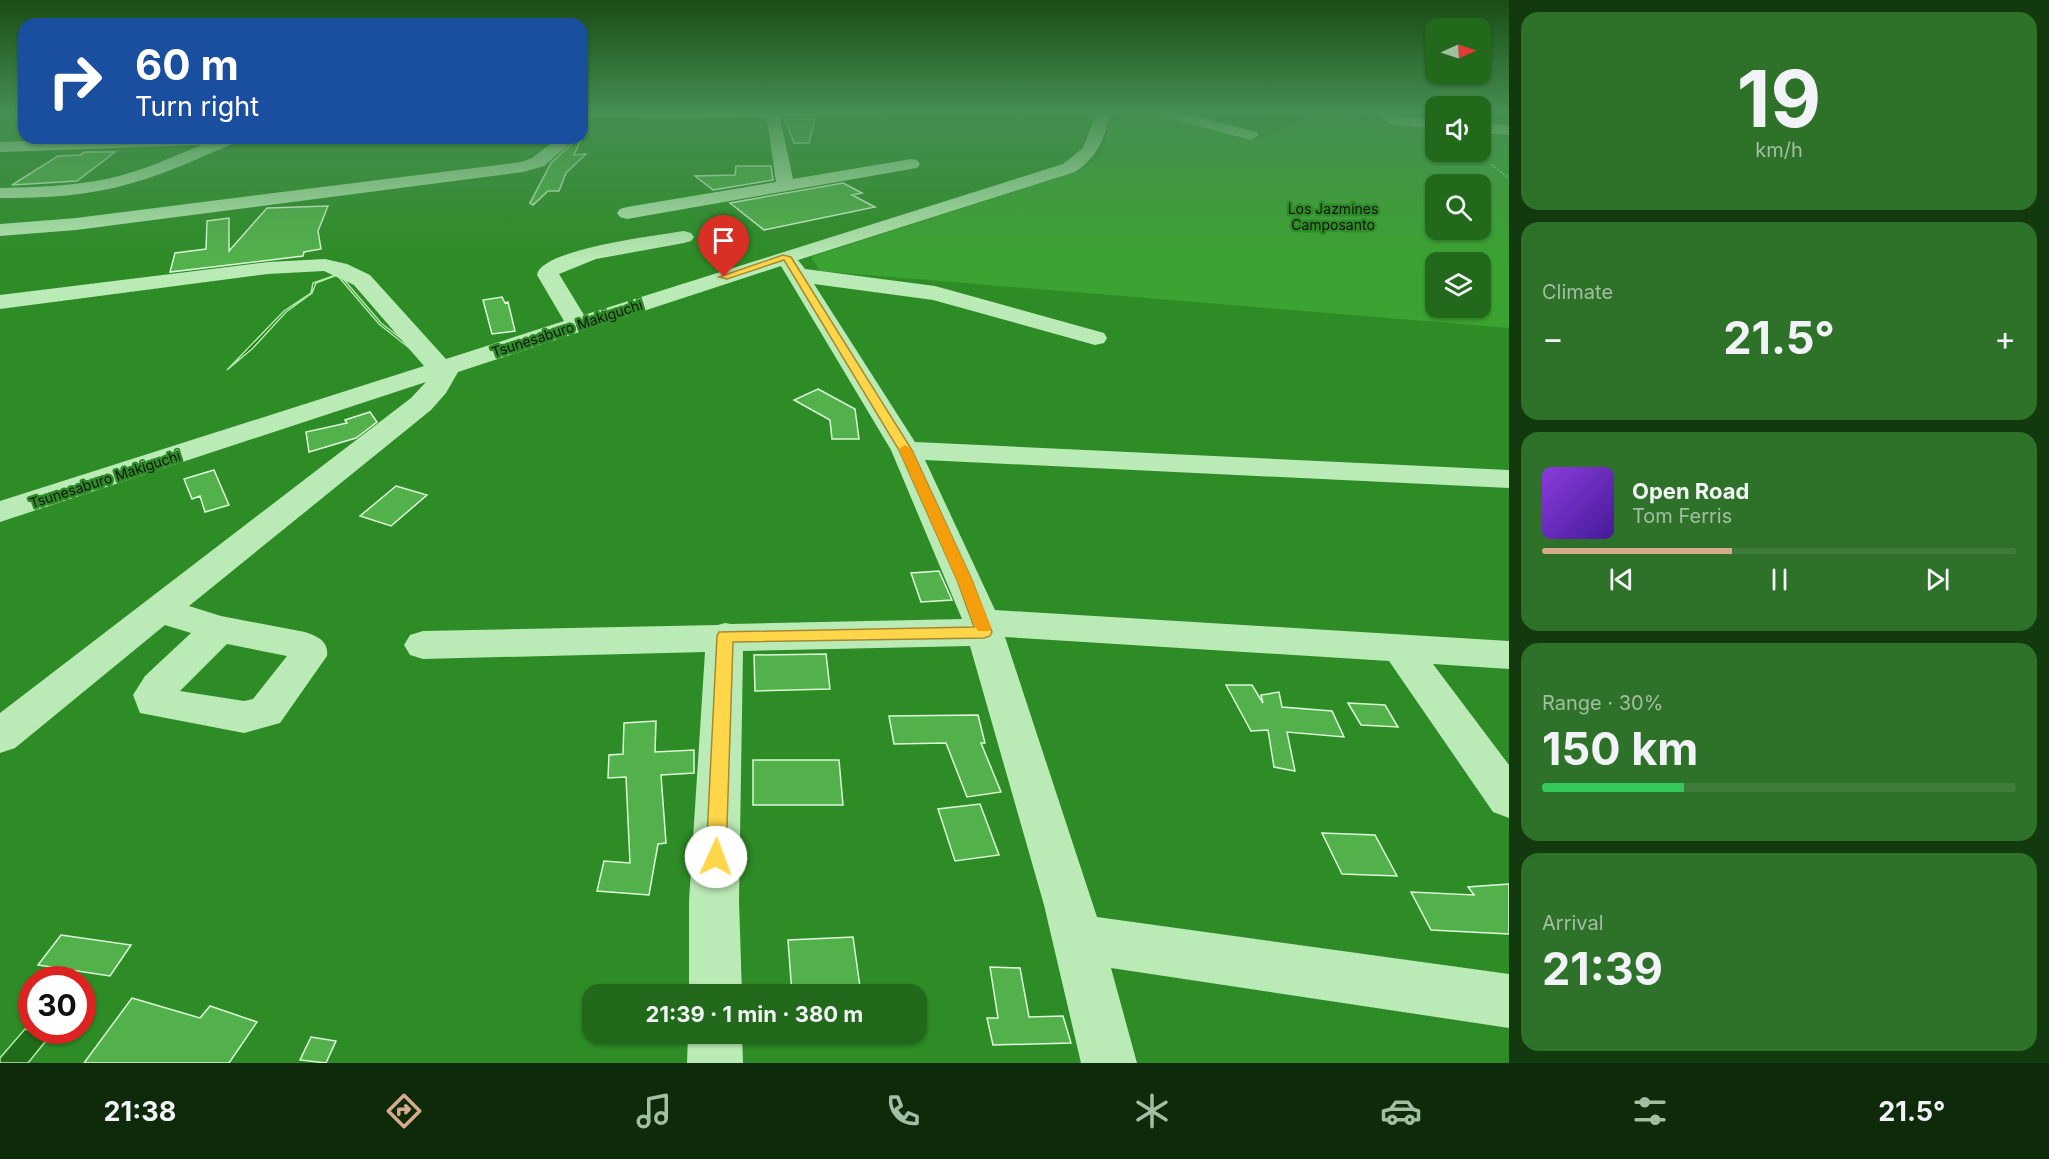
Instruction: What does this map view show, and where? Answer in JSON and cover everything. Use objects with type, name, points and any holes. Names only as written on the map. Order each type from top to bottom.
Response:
[{"type":"street","points":[[0,193],[41,193],[90,187],[126,179],[171,162]]},
{"type":"street","points":[[0,230],[76,224],[523,167],[538,162]]},
{"type":"street","points":[[781,162],[786,186]]},
{"type":"street","name":"Tsunesaburo Makiguchi","points":[[0,512],[578,325],[791,266],[1069,168],[1080,162]]},
{"type":"street","points":[[627,213],[911,164]]},
{"type":"street","points":[[0,209],[12,201],[41,193]]},
{"type":"street","points":[[578,325],[548,275],[548,271],[553,266],[587,256],[684,237]]},
{"type":"street","points":[[0,302],[268,268],[325,265],[362,280],[445,369],[437,387],[421,404],[0,736]]},
{"type":"street","points":[[791,266],[935,292],[1095,338]]},
{"type":"street","points":[[791,266],[906,450],[983,627],[1066,894],[1109,1063]]},
{"type":"street","points":[[414,336],[511,346]]},
{"type":"street","points":[[906,450],[1509,479]]},
{"type":"street","points":[[160,610],[219,628]]},
{"type":"street","points":[[423,645],[983,627],[1509,655]]},
{"type":"street","points":[[715,984],[714,902],[725,636]]},
{"type":"street","points":[[1401,649],[1509,799]]},
{"type":"street","points":[[1078,939],[1509,1001]]},
{"type":"street","points":[[715,1044],[715,1063]]},
{"type":"path","points":[[1492,165],[1509,178]]},
{"type":"green space","name":"Los Jazmines Camposanto","points":[[1093,162],[1509,162],[1509,328],[820,271],[811,257],[1079,171]]},
{"type":"shaded area","points":[[339,274],[381,323],[435,365],[432,366],[379,324],[337,275],[316,283],[312,293],[286,312],[253,348],[227,370],[284,311],[311,293],[313,283]]},
{"type":"shaded area","points":[[18,1037],[18,1044],[43,1044],[28,1063],[0,1063],[0,1058]]},
{"type":"building","points":[[49,162],[102,162],[77,181],[12,185]]},
{"type":"building","points":[[578,162],[566,173],[559,191],[548,191],[533,205],[530,203],[551,163]]},
{"type":"building","points":[[736,166],[771,166],[773,180],[713,190],[695,176],[735,175]]},
{"type":"building","points":[[843,183],[862,193],[852,195],[875,207],[764,230],[730,203]]},
{"type":"building","points":[[328,206],[318,231],[321,249],[304,252],[303,256],[170,272],[175,253],[206,249],[207,221],[229,218],[229,251],[267,208]]},
{"type":"building","points":[[502,297],[505,303],[508,302],[515,331],[492,334],[483,300]]},
{"type":"building","points":[[818,389],[855,409],[859,439],[832,439],[830,420],[794,400]]},
{"type":"building","points":[[370,412],[377,422],[356,438],[309,452],[306,432],[347,423],[345,420]]},
{"type":"building","points":[[214,470],[229,505],[205,512],[200,496],[192,499],[184,479]]},
{"type":"building","points":[[396,486],[427,495],[391,526],[360,516]]},
{"type":"building","points":[[939,571],[952,600],[921,602],[911,573]]},
{"type":"building","points":[[826,654],[830,689],[755,691],[754,655]]},
{"type":"building","points":[[1226,685],[1252,685],[1263,703],[1261,695],[1279,692],[1282,707],[1332,711],[1344,737],[1287,732],[1295,771],[1274,767],[1268,730],[1251,731]]},
{"type":"building","points":[[1348,703],[1385,705],[1398,727],[1361,725]]},
{"type":"building","points":[[978,715],[985,743],[981,743],[1001,792],[967,797],[946,743],[894,744],[889,716]]},
{"type":"building","points":[[656,721],[655,752],[694,750],[694,773],[661,775],[666,843],[658,844],[649,895],[597,891],[604,861],[630,863],[626,777],[608,778],[609,755],[623,754],[624,723]]},
{"type":"building","points":[[753,760],[839,760],[843,805],[753,805]]},
{"type":"building","points":[[980,804],[999,855],[955,861],[938,809]]},
{"type":"building","points":[[1322,833],[1375,835],[1397,876],[1342,874]]},
{"type":"building","points":[[1509,884],[1509,934],[1431,930],[1411,892],[1474,895],[1468,887]]},
{"type":"building","points":[[61,935],[131,945],[110,976],[96,974],[96,966],[38,965]]},
{"type":"building","points":[[853,937],[860,984],[791,984],[788,940]]},
{"type":"building","points":[[990,967],[1020,968],[1029,1017],[1063,1016],[1071,1043],[993,1045],[987,1018],[998,1018]]},
{"type":"building","points":[[132,998],[200,1018],[210,1006],[257,1022],[229,1063],[84,1063]]},
{"type":"building","points":[[311,1037],[336,1041],[326,1063],[300,1060]]},
{"type":"slow traffic","points":[[905,449],[983,627]]},
{"type":"route","points":[[716,857],[725,636],[984,632],[982,622],[906,450],[786,257],[724,277]]}]
